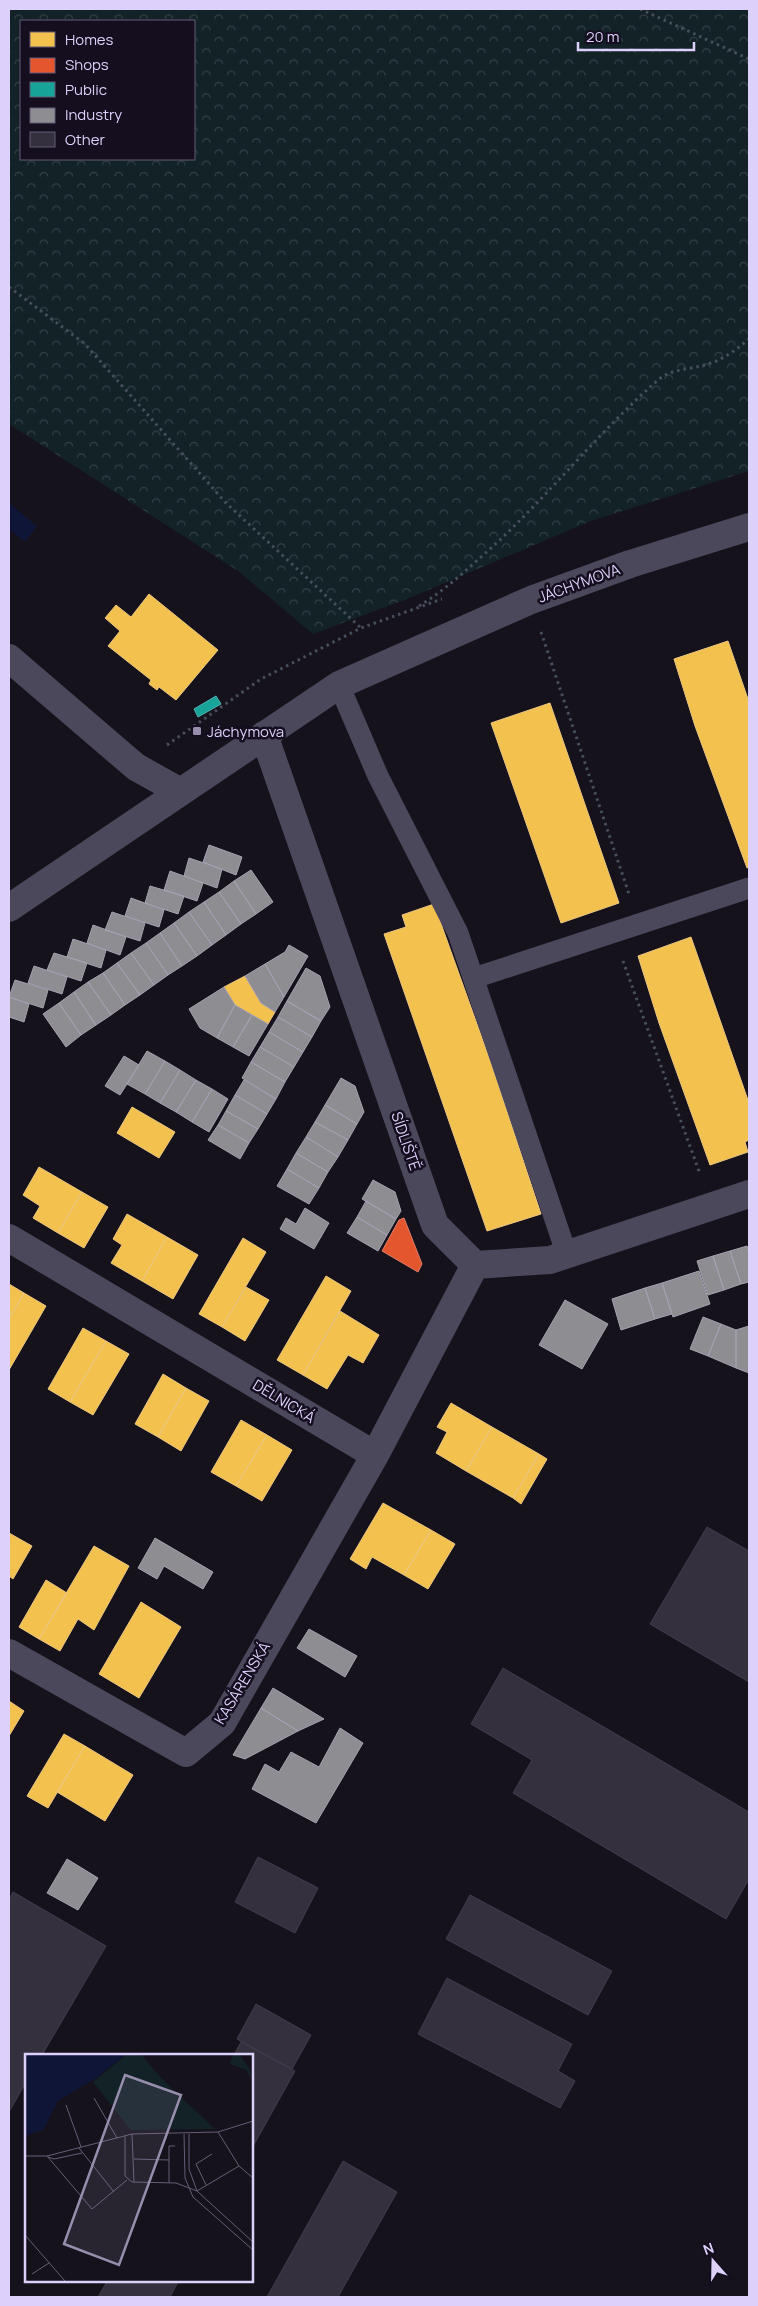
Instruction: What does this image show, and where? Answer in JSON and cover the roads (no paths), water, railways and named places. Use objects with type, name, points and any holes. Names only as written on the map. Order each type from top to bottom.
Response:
[{"type":"street","name":"JÁCHYMOVA","points":[[9,908],[339,685],[531,600],[630,564],[749,526]]},
{"type":"street","points":[[9,658],[136,767],[179,792]]},
{"type":"street","name":"SÍDLIŠTĚ","points":[[264,735],[435,1225],[476,1265]]},
{"type":"street","points":[[375,1454],[476,1265],[550,1260],[749,1194]]},
{"type":"street","name":"DĚLNICKÁ","points":[[9,1238],[375,1454]]},
{"type":"street","name":"KASÁRENSKÁ","points":[[9,1653],[186,1753],[222,1723],[375,1454]]},
{"type":"lane","points":[[339,685],[378,776],[458,933],[567,1255]]},
{"type":"lane","points":[[474,978],[749,888]]},
{"type":"water","points":[[9,503],[37,526],[25,542],[9,529]]},
{"type":"place","name":"Jáchymova","points":[[197,731]]}]
